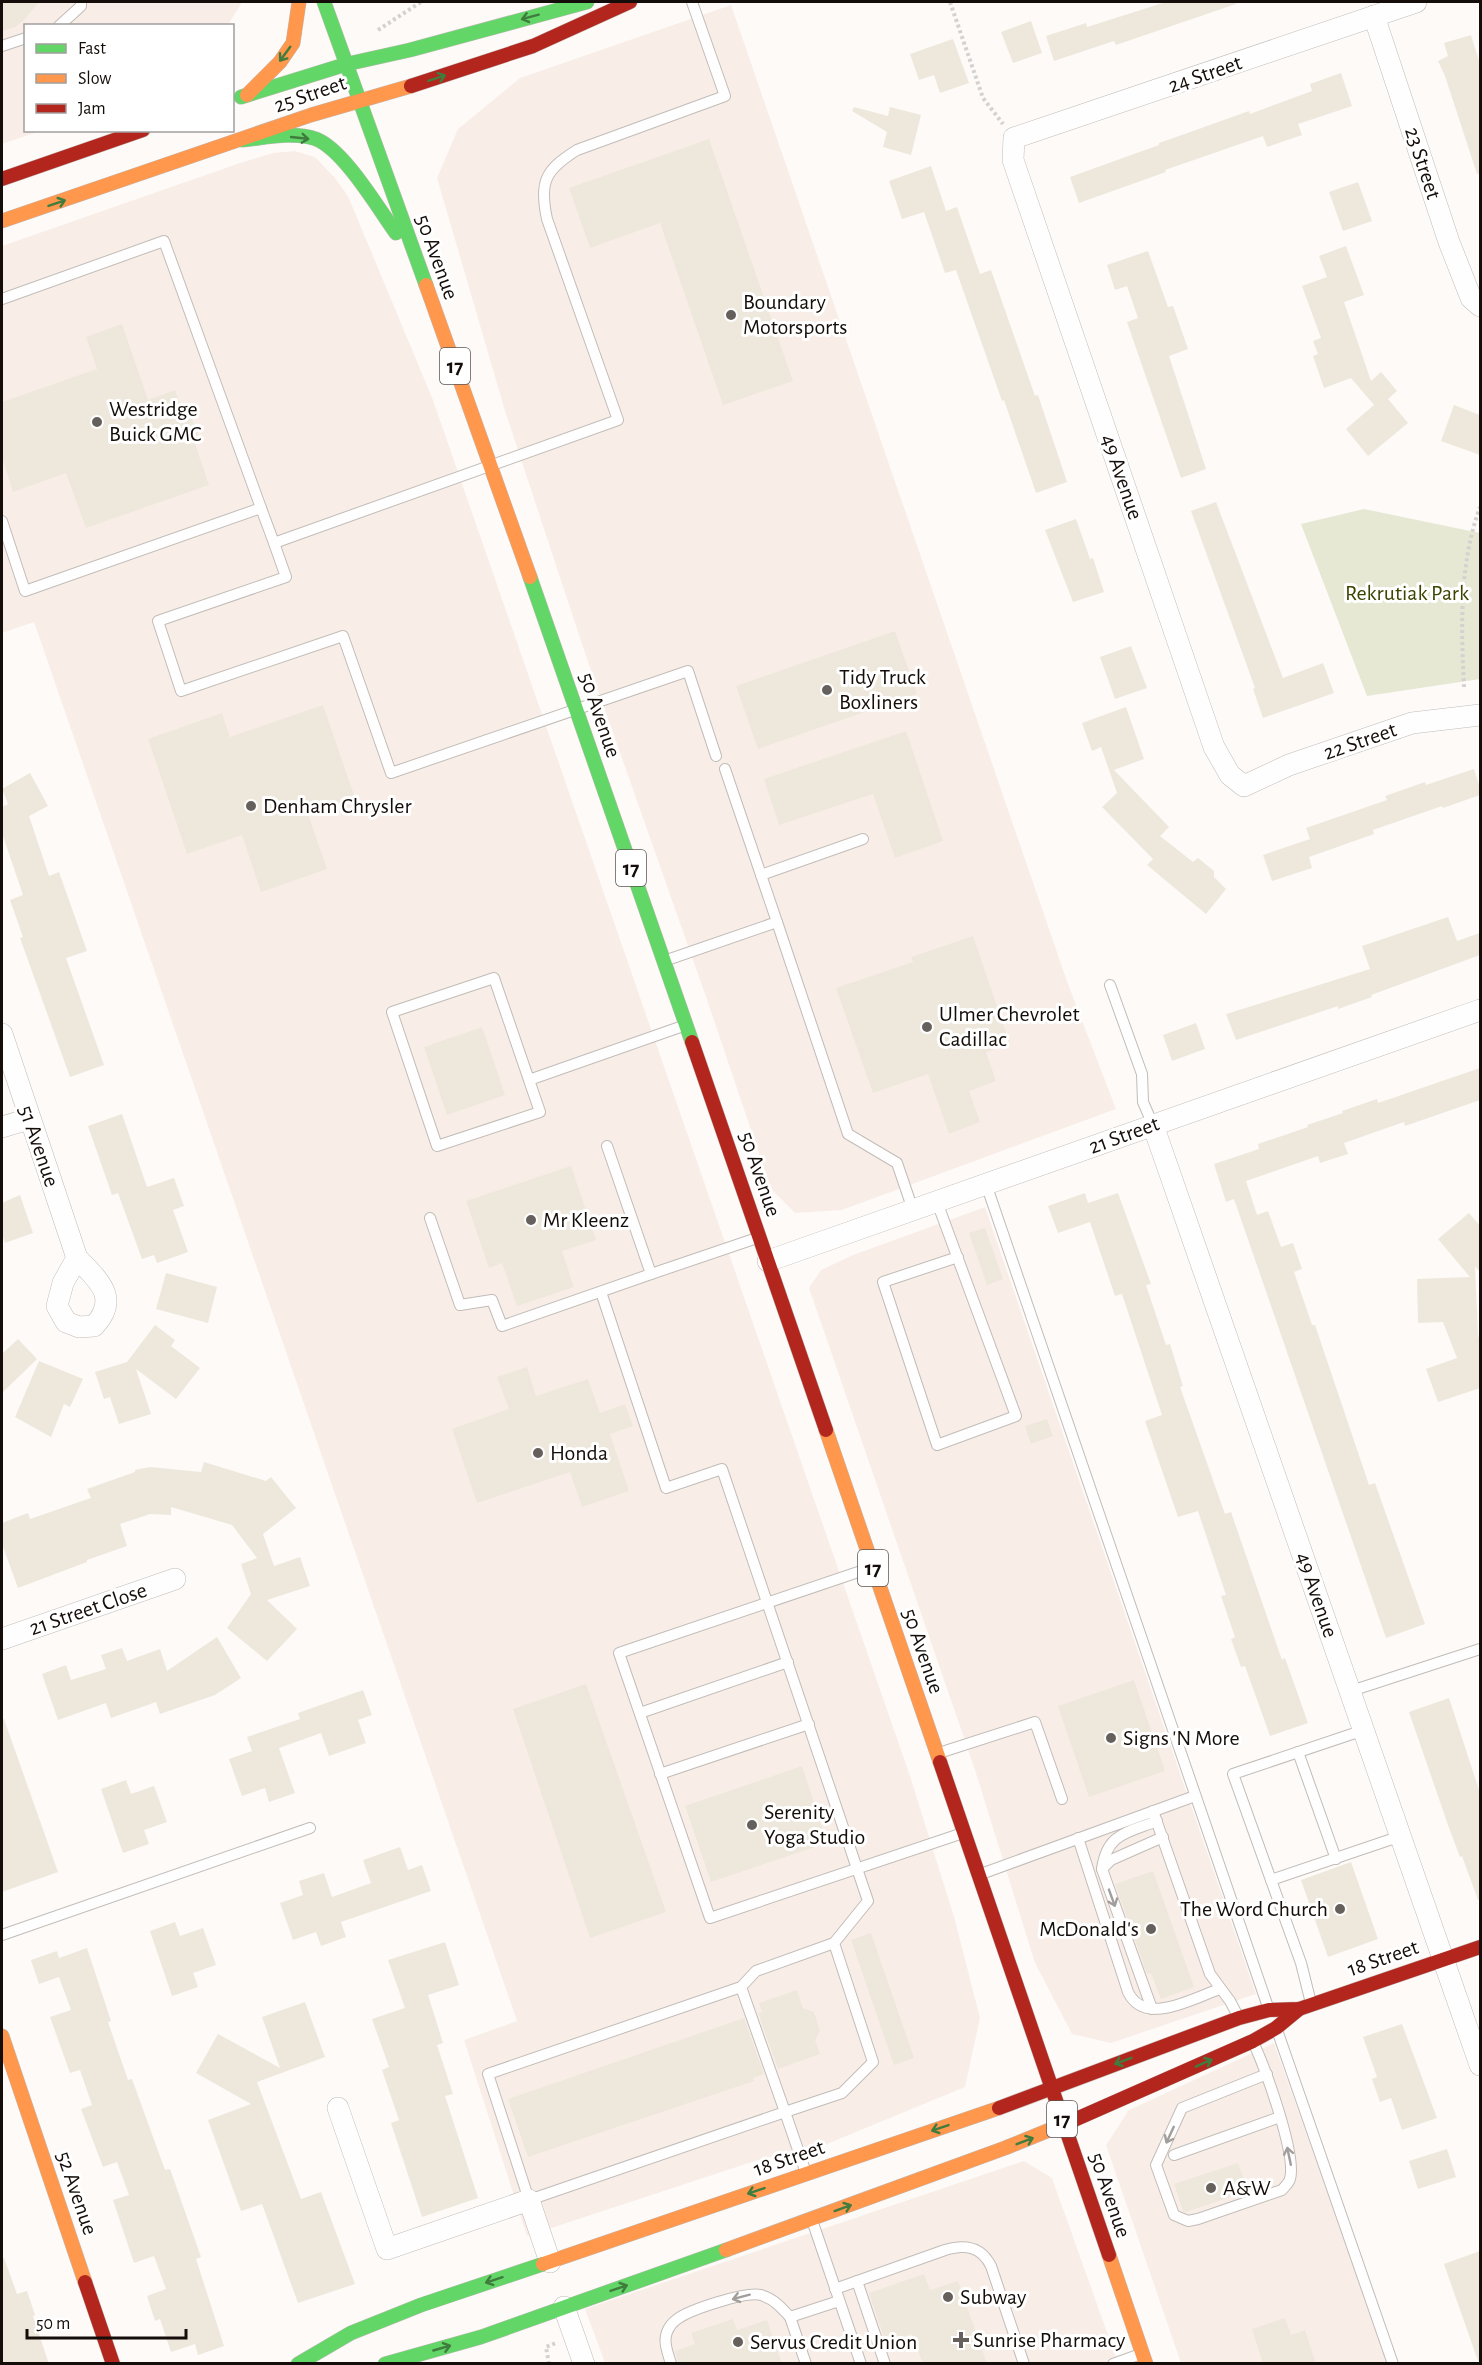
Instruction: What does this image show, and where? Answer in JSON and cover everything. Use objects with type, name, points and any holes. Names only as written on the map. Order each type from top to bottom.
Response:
[{"type":"main road","points":[[247,95],[280,62],[293,43],[299,2]]},
{"type":"main road","name":"50 Avenue","points":[[324,2],[491,465],[664,961],[1145,2358]]},
{"type":"main road","name":"25 Street","points":[[234,99],[347,64],[410,50],[587,2]]},
{"type":"main road","name":"25 Street","points":[[2,221],[359,100],[429,81],[533,46],[630,2]]},
{"type":"main road","points":[[2,179],[137,132]]},
{"type":"main road","points":[[242,140],[292,136],[316,140],[335,151],[415,257]]},
{"type":"main road","name":"18 Street","points":[[385,2364],[481,2337],[562,2301],[812,2220],[1064,2126],[1246,2029],[1269,2010],[1305,2007],[1480,1947]]},
{"type":"main road","name":"18 Street","points":[[298,2364],[351,2333],[385,2318],[466,2289],[552,2268],[807,2174],[991,2111],[1051,2087],[1246,2029],[1276,2028],[1305,2007]]},
{"type":"main road","name":"52 Avenue","points":[[2,2036],[113,2364]]},
{"type":"street","name":"24 Street","points":[[1013,160],[1014,138],[1416,2]]},
{"type":"street","name":"23 Street","points":[[1374,16],[1449,242],[1471,298],[1480,306]]},
{"type":"street","name":"49 Avenue","points":[[1013,160],[1214,747],[1230,775],[1244,786]]},
{"type":"street","name":"22 Street","points":[[1244,786],[1289,765],[1412,723],[1480,715]]},
{"type":"street","name":"21 Street","points":[[768,1261],[1480,1010]]},
{"type":"street","name":"51 Avenue","points":[[2,1034],[77,1258]]},
{"type":"street","points":[[2,1127],[29,1119]]},
{"type":"street","name":"49 Avenue","points":[[1153,1125],[1480,2065]]},
{"type":"street","name":"21 Street Close","points":[[2,1639],[175,1579]]},
{"type":"street","points":[[338,2108],[387,2249],[529,2200],[552,2268]]},
{"type":"street","points":[[562,2301],[584,2364]]},
{"type":"lane","points":[[61,24],[81,6],[81,2]]},
{"type":"lane","points":[[274,543],[618,420],[547,219],[542,197],[546,177],[558,162],[576,150],[725,96],[692,2]]},
{"type":"lane","points":[[2,46],[24,39]]},
{"type":"lane","points":[[2,298],[164,241],[286,577],[158,621],[181,691],[343,636],[391,773],[688,671],[716,756]]},
{"type":"lane","points":[[2,521],[25,591],[261,508]]},
{"type":"lane","points":[[725,769],[848,1134],[897,1163],[913,1210]]},
{"type":"lane","points":[[761,875],[863,839]]},
{"type":"lane","points":[[664,961],[777,922]]},
{"type":"lane","points":[[494,978],[529,1080],[540,1112],[437,1146],[392,1012],[494,978]]},
{"type":"lane","points":[[1110,985],[1142,1074],[1143,1102],[1153,1125]]},
{"type":"lane","points":[[529,1080],[686,1025]]},
{"type":"lane","points":[[607,1146],[651,1274]]},
{"type":"lane","points":[[986,1184],[1195,1796],[1393,2364]]},
{"type":"lane","points":[[937,1202],[958,1257],[1016,1416],[937,1445],[883,1282],[958,1257]]},
{"type":"lane","points":[[430,1218],[460,1305],[492,1300],[502,1326],[760,1237]]},
{"type":"lane","points":[[601,1292],[666,1488],[722,1469],[868,1901],[834,1943],[756,1971],[741,1987],[488,2074],[529,2200],[842,2093],[873,2062],[834,1943]]},
{"type":"lane","points":[[872,1567],[619,1653],[660,1774],[710,1918],[963,1833]]},
{"type":"lane","points":[[1351,1691],[1480,1649]]},
{"type":"lane","points":[[640,1713],[788,1662]]},
{"type":"lane","points":[[936,1754],[1035,1722],[1062,1799]]},
{"type":"lane","points":[[660,1774],[809,1724]]},
{"type":"lane","points":[[1305,2007],[1301,1963],[1233,1774],[1364,1730]]},
{"type":"lane","points":[[1298,1752],[1336,1859]]},
{"type":"lane","points":[[1152,2009],[1102,1869],[1104,1852],[1116,1837],[1195,1796]]},
{"type":"lane","points":[[1155,1816],[1210,1974],[1230,2001],[1246,2029],[1267,2074],[1292,2165],[1290,2180],[1282,2190],[1188,2221],[1174,2215],[1156,2165],[1182,2108],[1267,2074]]},
{"type":"lane","points":[[977,1875],[1078,1838],[1155,1816]]},
{"type":"lane","points":[[2,1935],[310,1828]]},
{"type":"lane","points":[[1272,1880],[1401,1836]]},
{"type":"lane","points":[[1102,1869],[1111,1860],[1163,1837]]},
{"type":"lane","points":[[1078,1838],[1128,1992],[1135,2004],[1152,2009],[1163,2008],[1220,1989]]},
{"type":"lane","points":[[741,1987],[807,2174]]},
{"type":"lane","points":[[1174,2155],[1280,2117]]},
{"type":"lane","points":[[812,2220],[861,2364]]},
{"type":"lane","points":[[835,2289],[960,2246],[978,2250],[988,2259],[991,2266],[1024,2364]]},
{"type":"lane","points":[[857,2281],[885,2364]]},
{"type":"lane","points":[[671,2364],[666,2346],[666,2334],[674,2321],[692,2312],[757,2294],[778,2303],[790,2317],[806,2364]]},
{"type":"lane","points":[[790,2317],[839,2301]]},
{"type":"lane","points":[[1113,2364],[1145,2358]]},
{"type":"path","points":[[375,32],[421,2]]},
{"type":"path","points":[[950,2],[983,98],[989,106]]},
{"type":"path","points":[[1464,687],[1461,621],[1472,530],[1480,507]]},
{"type":"path","points":[[549,2364],[546,2347],[550,2345]]},
{"type":"shaded area","points":[[2,2],[242,2],[229,24],[24,24],[24,132],[37,132],[2,144]]},
{"type":"shaded area","points":[[731,5],[1068,984],[1116,1109],[842,1210],[795,1213],[771,1189],[586,656],[505,411],[437,178],[458,129],[520,78]]},
{"type":"shaded area","points":[[295,151],[315,157],[348,196],[433,400],[910,1776],[955,1920],[980,2018],[965,2087],[827,2144],[761,2159],[527,2236],[464,2040],[517,2021],[34,622],[2,633],[2,246],[240,163],[273,153]]},
{"type":"shaded area","points":[[985,1207],[1256,1994],[1111,2043],[1072,2034],[1035,1963],[975,1770],[809,1288],[821,1270],[853,1255]]},
{"type":"shaded area","points":[[1274,2043],[1387,2363],[1181,2363],[1106,2145],[1129,2110]]},
{"type":"shaded area","points":[[1024,2161],[1052,2178],[1118,2363],[605,2363],[585,2309]]},
{"type":"green space","name":"Rekrutiak Park","points":[[1364,509],[1480,533],[1480,679],[1367,696],[1301,524]]},
{"type":"building","points":[[2,2],[39,2],[24,20],[15,27],[2,31]]},
{"type":"building","points":[[1166,2],[1236,2],[1236,4],[1116,45],[1114,41],[1054,61],[1046,36],[1086,23],[1087,27]]},
{"type":"building","points":[[1031,21],[1042,53],[1013,63],[1001,32]]},
{"type":"building","points":[[1471,35],[1480,64],[1480,173],[1477,174],[1438,61],[1448,56],[1444,43]]},
{"type":"building","points":[[953,39],[969,83],[940,93],[934,75],[919,80],[910,54]]},
{"type":"building","points":[[1341,73],[1352,106],[1298,124],[1302,135],[1267,147],[1263,136],[1079,203],[1070,177],[1249,111],[1250,114],[1312,91],[1310,84]]},
{"type":"building","points":[[854,107],[888,116],[890,107],[921,115],[911,155],[883,147],[887,132],[852,111]]},
{"type":"building","name":"Boundary Motorsports","points":[[709,139],[793,381],[723,405],[660,223],[590,248],[569,188]]},
{"type":"building","points":[[931,166],[946,211],[957,207],[980,274],[991,270],[1035,396],[1038,395],[1067,482],[1036,493],[956,270],[945,273],[924,212],[902,219],[889,181]]},
{"type":"building","points":[[1358,182],[1372,221],[1343,231],[1329,192]]},
{"type":"building","points":[[1346,246],[1364,295],[1344,302],[1371,381],[1381,372],[1397,391],[1388,399],[1408,423],[1368,456],[1346,429],[1374,405],[1351,378],[1324,388],[1313,356],[1318,354],[1313,341],[1321,338],[1302,286],[1327,277],[1319,256]]},
{"type":"building","points":[[1148,251],[1168,307],[1173,306],[1188,349],[1169,356],[1206,469],[1181,478],[1127,322],[1138,318],[1127,286],[1115,290],[1107,265]]},
{"type":"building","name":"Westridge Buick GMC","points":[[122,324],[148,400],[175,390],[181,407],[187,405],[198,436],[193,438],[209,485],[86,528],[66,473],[13,492],[2,457],[2,402],[97,369],[86,337]]},
{"type":"building","points":[[1454,405],[1480,415],[1480,455],[1441,441]]},
{"type":"building","points":[[1216,502],[1283,678],[1323,663],[1334,693],[1263,718],[1253,689],[1255,688],[1191,511]]},
{"type":"building","points":[[1076,519],[1090,559],[1093,558],[1104,592],[1073,602],[1045,530]]},
{"type":"building","name":"Tidy Truck Boxliners","points":[[895,631],[917,694],[758,749],[736,686]]},
{"type":"building","points":[[1131,646],[1147,688],[1115,699],[1100,657]]},
{"type":"building","name":"Denham Chrysler","points":[[323,705],[355,798],[308,814],[327,869],[261,892],[242,835],[187,854],[148,739],[222,713],[230,737]]},
{"type":"building","points":[[1126,707],[1144,759],[1114,770],[1169,827],[1160,836],[1193,862],[1198,858],[1214,871],[1214,877],[1226,889],[1206,914],[1147,865],[1153,859],[1102,807],[1117,793],[1101,747],[1092,751],[1082,723]]},
{"type":"building","points":[[906,731],[943,841],[895,858],[873,794],[779,825],[764,779]]},
{"type":"building","points":[[1474,769],[1480,795],[1373,830],[1374,834],[1309,857],[1312,868],[1272,881],[1263,855],[1310,839],[1306,828],[1387,800],[1385,796]]},
{"type":"building","points":[[30,773],[48,806],[29,816],[49,876],[59,872],[87,951],[66,958],[104,1065],[70,1077],[20,938],[23,937],[10,900],[23,895],[2,833],[2,807],[8,804],[2,789]]},
{"type":"building","points":[[1448,917],[1457,941],[1480,933],[1480,955],[1338,1009],[1338,1006],[1236,1040],[1226,1014],[1370,969],[1362,946]]},
{"type":"building","name":"Ulmer Chevrolet Cadillac","points":[[973,936],[1010,1044],[986,1052],[996,1081],[969,1091],[980,1122],[949,1134],[928,1074],[873,1093],[836,988],[913,962],[911,957]]},
{"type":"building","points":[[1196,1023],[1205,1049],[1172,1061],[1163,1035]]},
{"type":"building","points":[[482,1027],[505,1095],[447,1115],[424,1047]]},
{"type":"building","points":[[1480,1068],[1480,1100],[1405,1126],[1404,1122],[1344,1143],[1348,1154],[1320,1163],[1318,1156],[1246,1181],[1257,1215],[1268,1211],[1281,1247],[1293,1243],[1302,1269],[1294,1272],[1312,1325],[1315,1325],[1369,1485],[1375,1483],[1425,1624],[1386,1638],[1234,1199],[1226,1202],[1214,1164],[1259,1149],[1258,1144],[1308,1127],[1307,1125],[1343,1113],[1342,1111],[1377,1099],[1378,1103]]},
{"type":"building","points":[[122,1114],[147,1187],[174,1178],[184,1206],[173,1210],[188,1252],[157,1263],[154,1255],[142,1259],[118,1193],[112,1195],[88,1126]]},
{"type":"building","name":"Mr Kleenz","points":[[571,1166],[596,1240],[562,1251],[574,1287],[517,1306],[502,1263],[489,1268],[466,1201]]},
{"type":"building","points":[[1085,1193],[1088,1203],[1118,1193],[1151,1284],[1146,1285],[1166,1345],[1170,1344],[1183,1386],[1180,1387],[1225,1514],[1231,1512],[1282,1660],[1285,1658],[1308,1723],[1270,1736],[1245,1666],[1241,1667],[1231,1639],[1235,1637],[1221,1596],[1226,1595],[1198,1511],[1178,1517],[1145,1421],[1162,1415],[1122,1294],[1115,1296],[1090,1222],[1058,1233],[1048,1206]]},
{"type":"building","points":[[20,1195],[33,1233],[5,1243],[2,1234],[2,1203]]},
{"type":"building","points":[[1469,1213],[1480,1226],[1480,1272],[1475,1266],[1480,1342],[1480,1388],[1438,1402],[1426,1369],[1457,1358],[1443,1322],[1418,1323],[1417,1279],[1470,1277],[1438,1239]]},
{"type":"building","points":[[985,1228],[1003,1279],[987,1285],[969,1233]]},
{"type":"building","points":[[166,1273],[217,1287],[208,1323],[156,1309]]},
{"type":"building","points":[[155,1325],[175,1340],[171,1346],[200,1368],[176,1399],[136,1369],[151,1414],[119,1424],[110,1397],[104,1399],[95,1372],[127,1362]]},
{"type":"building","points":[[18,1339],[37,1359],[2,1393],[2,1354]]},
{"type":"building","points":[[39,1361],[83,1379],[70,1407],[64,1404],[51,1437],[15,1417]]},
{"type":"building","name":"Honda","points":[[527,1367],[536,1396],[588,1379],[600,1413],[625,1404],[633,1426],[610,1434],[629,1491],[582,1507],[570,1472],[477,1503],[452,1429],[509,1409],[497,1377]]},
{"type":"building","points":[[1047,1419],[1053,1436],[1031,1444],[1025,1426]]},
{"type":"building","points":[[204,1462],[266,1481],[271,1477],[296,1508],[263,1534],[274,1566],[300,1557],[310,1586],[267,1600],[297,1629],[267,1661],[227,1628],[251,1594],[241,1564],[257,1558],[232,1525],[171,1507],[171,1515],[150,1514],[120,1524],[127,1546],[18,1588],[2,1544],[2,1523],[28,1513],[30,1519],[91,1498],[87,1489],[135,1472],[135,1470],[150,1467],[201,1472]]},
{"type":"building","points":[[217,1637],[241,1678],[215,1695],[160,1714],[156,1702],[111,1718],[106,1703],[58,1720],[42,1674],[66,1665],[71,1680],[106,1669],[101,1655],[122,1648],[127,1661],[160,1649],[167,1671]]},
{"type":"building","name":"Signs 'N More","points":[[1134,1680],[1165,1771],[1089,1797],[1058,1706]]},
{"type":"building","points":[[586,1684],[666,1912],[590,1938],[513,1709]]},
{"type":"building","points":[[363,1690],[372,1715],[358,1720],[366,1743],[329,1756],[321,1733],[279,1748],[295,1793],[269,1802],[265,1788],[242,1796],[229,1759],[252,1751],[247,1737],[300,1719],[298,1713]]},
{"type":"building","points":[[1449,1698],[1480,1793],[1480,1900],[1478,1900],[1462,1856],[1460,1857],[1409,1712]]},
{"type":"building","points":[[4,1719],[58,1872],[2,1892],[2,1720]]},
{"type":"building","points":[[802,1766],[827,1843],[711,1882],[685,1806]]},
{"type":"building","points":[[126,1780],[131,1794],[154,1786],[167,1822],[144,1830],[149,1844],[123,1853],[101,1789]]},
{"type":"building","points":[[400,1847],[408,1870],[422,1865],[431,1891],[341,1922],[346,1937],[321,1946],[316,1932],[293,1940],[280,1903],[303,1895],[299,1881],[324,1873],[332,1897],[371,1883],[363,1860]]},
{"type":"building","name":"The Word Church","points":[[1351,1862],[1378,1939],[1328,1957],[1301,1880]]},
{"type":"building","name":"McDonald's","points":[[1153,1871],[1194,1987],[1161,1999],[1151,1973],[1147,1974],[1115,1884]]},
{"type":"building","points":[[175,1922],[180,1936],[203,1928],[216,1965],[193,1973],[198,1987],[172,1996],[150,1931]]},
{"type":"building","points":[[871,1933],[914,2058],[894,2065],[851,1940]]},
{"type":"building","points":[[445,1942],[459,1985],[428,1995],[443,2043],[437,2045],[453,2094],[445,2096],[478,2198],[422,2217],[391,2123],[399,2120],[382,2070],[389,2067],[372,2019],[405,2008],[388,1960]]},
{"type":"building","points":[[87,1948],[111,2021],[108,2022],[128,2080],[132,2079],[165,2170],[170,2169],[201,2257],[196,2259],[224,2346],[198,2355],[195,2344],[171,2352],[160,2319],[155,2321],[147,2296],[166,2289],[154,2256],[134,2263],[113,2200],[129,2195],[117,2162],[103,2167],[81,2109],[92,2105],[80,2070],[70,2073],[50,2017],[71,2010],[59,1977],[39,1984],[31,1960],[57,1951],[59,1958]]},
{"type":"building","points":[[797,1990],[803,2008],[814,2012],[820,2031],[815,2040],[820,2054],[778,2069],[758,2013],[762,2012],[759,2003]]},
{"type":"building","points":[[305,2002],[325,2057],[257,2082],[301,2199],[321,2192],[355,2284],[298,2303],[262,2204],[241,2211],[208,2120],[251,2104],[196,2073],[218,2034],[280,2068],[262,2017]]},
{"type":"building","points":[[744,2018],[764,2074],[753,2078],[754,2081],[528,2157],[508,2099]]},
{"type":"building","points":[[1402,2024],[1437,2118],[1402,2130],[1391,2098],[1380,2102],[1372,2079],[1377,2077],[1363,2037]]},
{"type":"building","points":[[1447,2149],[1456,2177],[1418,2189],[1409,2161]]},
{"type":"building","name":"A&W","points":[[1238,2163],[1248,2191],[1186,2212],[1183,2211],[1174,2184]]},
{"type":"building","points":[[1480,2251],[1480,2361],[1478,2361],[1444,2264]]},
{"type":"building","points":[[2,2258],[4,2258],[17,2294],[27,2291],[49,2364],[2,2364]]},
{"type":"building","points":[[924,2274],[930,2290],[958,2281],[987,2364],[923,2364],[912,2334],[886,2343],[869,2293]]},
{"type":"building","points":[[1285,2318],[1291,2335],[1305,2330],[1316,2364],[1263,2364],[1252,2329]]},
{"type":"building","name":"Servus Credit Union","points":[[733,2319],[737,2330],[767,2320],[782,2364],[678,2364],[675,2351],[695,2344],[691,2333]]},
{"type":"traffic: fast","points":[[324,2],[426,285]]},
{"type":"traffic: fast","points":[[241,97],[347,64],[410,50],[587,2]]},
{"type":"traffic: fast","points":[[242,140],[298,136],[316,139],[327,145],[360,181],[396,233]]},
{"type":"traffic: fast","points":[[530,577],[692,1042]]},
{"type":"traffic: fast","points":[[385,2364],[481,2337],[726,2250]]},
{"type":"traffic: fast","points":[[298,2364],[351,2333],[421,2305],[543,2264]]},
{"type":"traffic: slow","points":[[247,95],[280,62],[293,43],[299,2]]},
{"type":"traffic: slow","points":[[2,221],[311,115],[411,86]]},
{"type":"traffic: slow","points":[[426,285],[530,577]]},
{"type":"traffic: slow","points":[[826,1430],[940,1762]]},
{"type":"traffic: slow","points":[[2,2036],[85,2282]]},
{"type":"traffic: slow","points":[[543,2264],[999,2108]]},
{"type":"traffic: slow","points":[[726,2250],[1005,2148],[1074,2120]]},
{"type":"traffic: slow","points":[[1109,2255],[1146,2364]]},
{"type":"traffic: jam","points":[[411,86],[533,46],[630,2]]},
{"type":"traffic: jam","points":[[2,179],[137,132]]},
{"type":"traffic: jam","points":[[692,1042],[826,1430]]},
{"type":"traffic: jam","points":[[940,1762],[1109,2255]]},
{"type":"traffic: jam","points":[[999,2108],[1239,2018],[1269,2010],[1299,2009],[1480,1947]]},
{"type":"traffic: jam","points":[[1074,2120],[1253,2041],[1276,2028],[1299,2009]]},
{"type":"traffic: jam","points":[[85,2282],[113,2364]]},
{"type":"place","name":"Boundary Motorsports","points":[[731,315]]},
{"type":"place","name":"Westridge Buick GMC","points":[[97,422]]},
{"type":"place","name":"Tidy Truck Boxliners","points":[[827,690]]},
{"type":"place","name":"Denham Chrysler","points":[[251,806]]},
{"type":"place","name":"Ulmer Chevrolet Cadillac","points":[[927,1027]]},
{"type":"place","name":"Mr Kleenz","points":[[531,1220]]},
{"type":"place","name":"Honda","points":[[538,1453]]},
{"type":"place","name":"Signs 'N More","points":[[1111,1738]]},
{"type":"place","name":"Serenity Yoga Studio","points":[[752,1825]]},
{"type":"place","name":"The Word Church","points":[[1340,1909]]},
{"type":"place","name":"McDonald's","points":[[1151,1929]]},
{"type":"place","name":"A&W","points":[[1211,2188]]},
{"type":"place","name":"Subway","points":[[948,2297]]},
{"type":"place","name":"Sunrise Pharmacy","points":[[961,2340]]},
{"type":"place","name":"Servus Credit Union","points":[[738,2342]]}]
